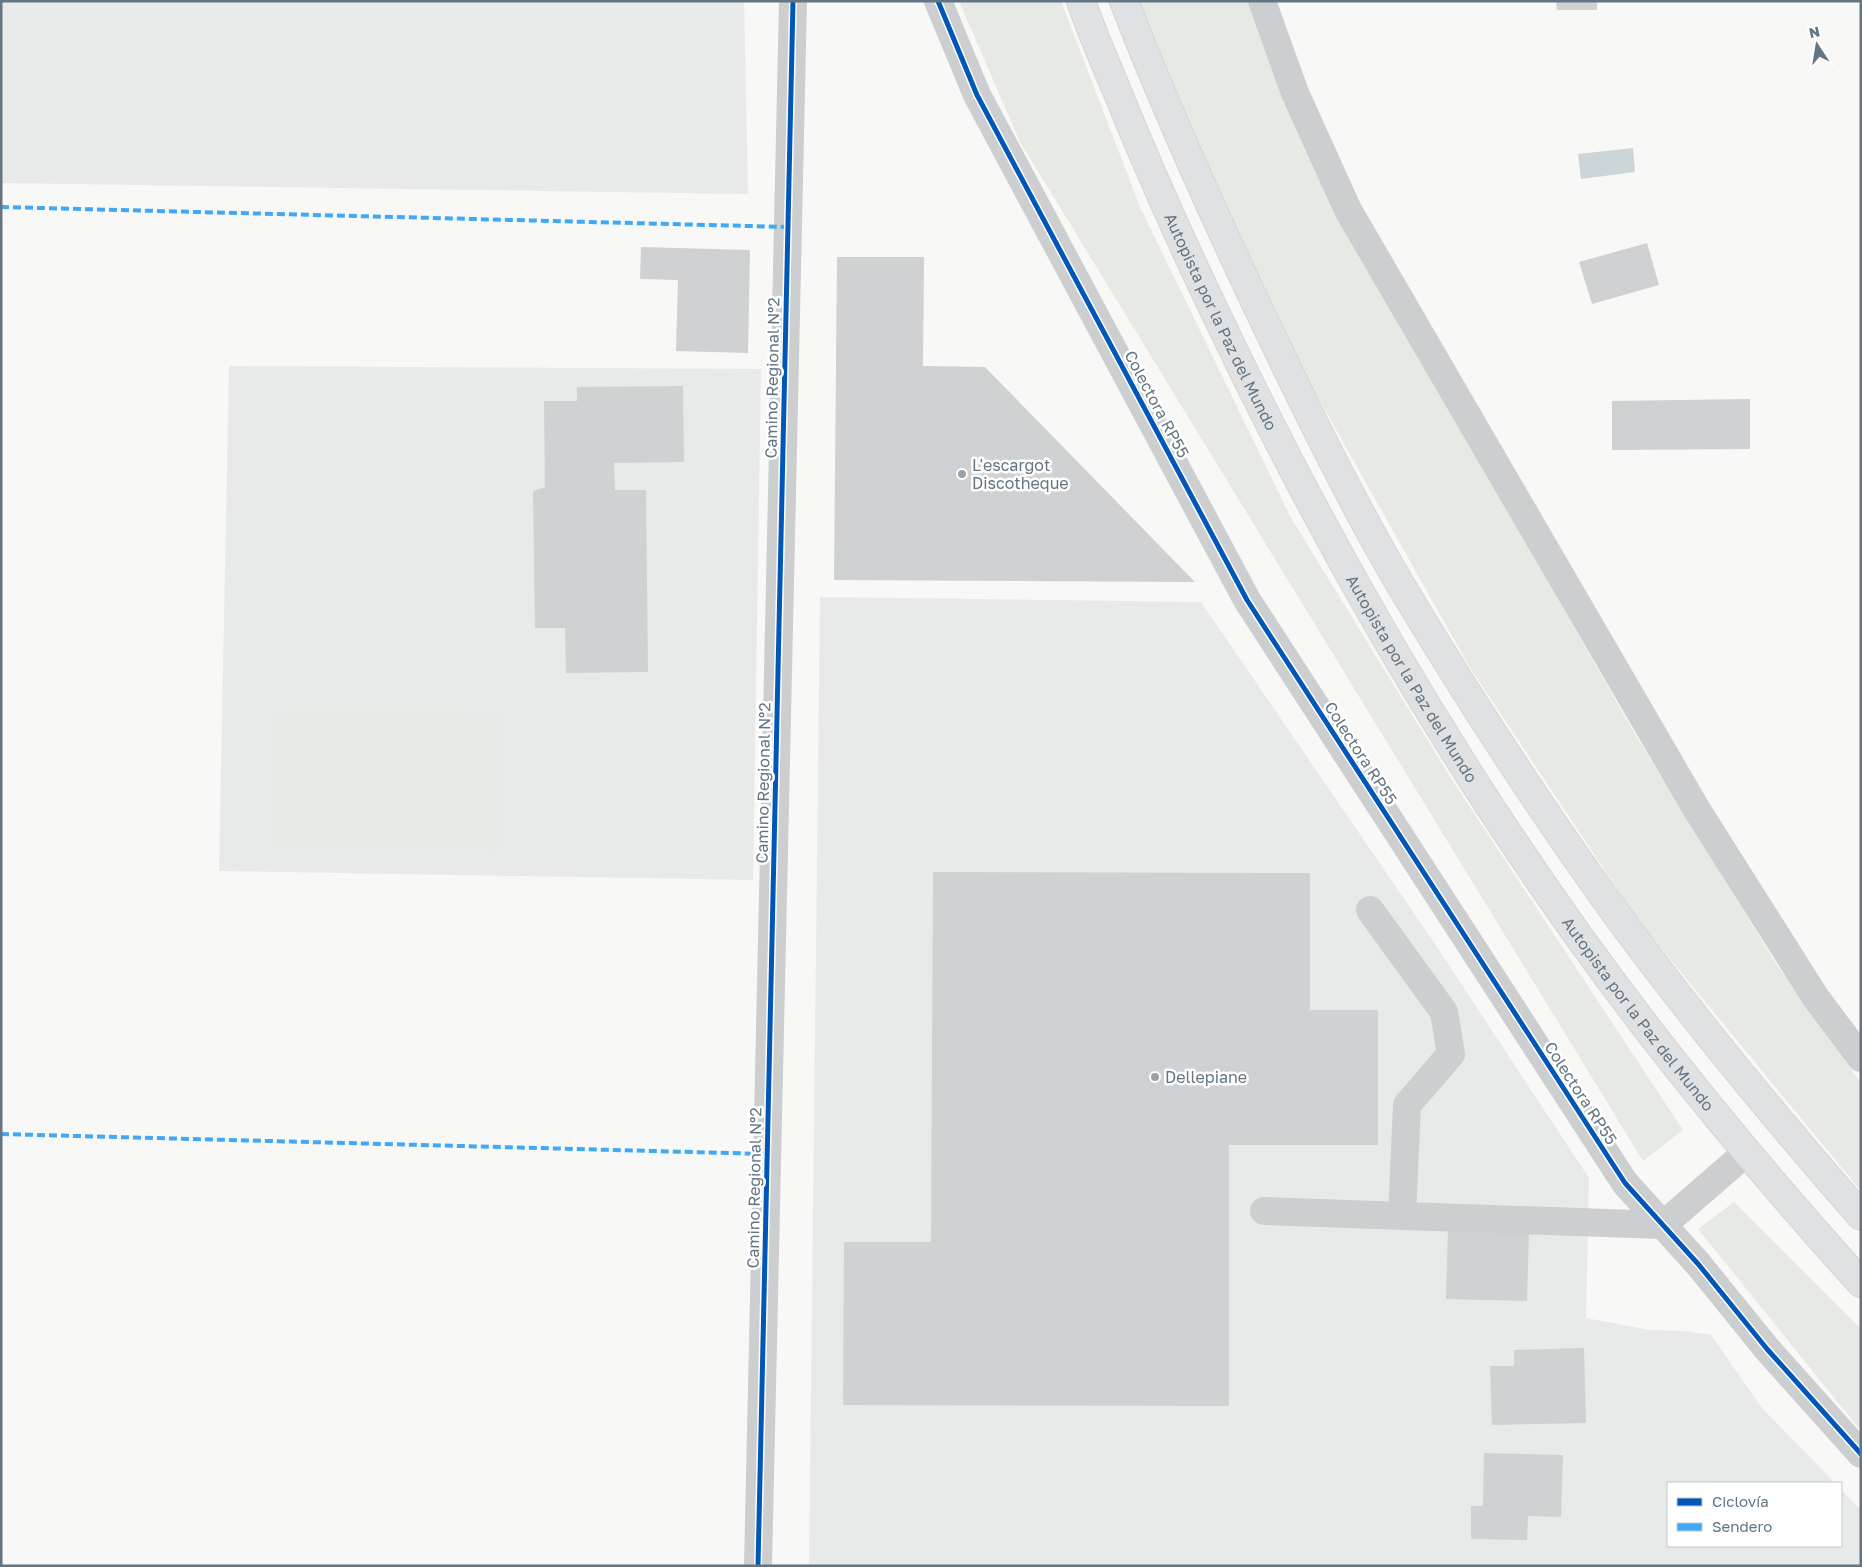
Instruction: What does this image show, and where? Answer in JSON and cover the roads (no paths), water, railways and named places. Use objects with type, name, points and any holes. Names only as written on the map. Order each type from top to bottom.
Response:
[{"type":"highway","name":"Autopista por la Paz del Mundo","points":[[1081,1],[1173,225],[1292,470],[1352,580],[1420,696],[1566,918],[1645,1026],[1747,1152],[1861,1283]]},
{"type":"highway","points":[[1124,1],[1156,85],[1225,239],[1337,467],[1399,583],[1528,788],[1604,898],[1732,1063],[1861,1216]]},
{"type":"street","name":"Camino Regional Nº2","points":[[758,1566],[793,1]]},
{"type":"street","name":"Colectora RP55","points":[[938,1],[977,95],[1247,600],[1625,1183],[1699,1266],[1767,1349],[1861,1454]]},
{"type":"street","points":[[1262,1],[1295,93],[1348,210],[1697,810],[1816,998],[1861,1058]]},
{"type":"street","points":[[1370,910],[1444,1012],[1451,1054],[1407,1105],[1402,1216]]},
{"type":"street","points":[[1264,1211],[1663,1225],[1747,1152]]},
{"type":"place","name":"L'escargot Discotheque","points":[[962,474]]},
{"type":"place","name":"Dellepiane","points":[[1155,1077]]}]
